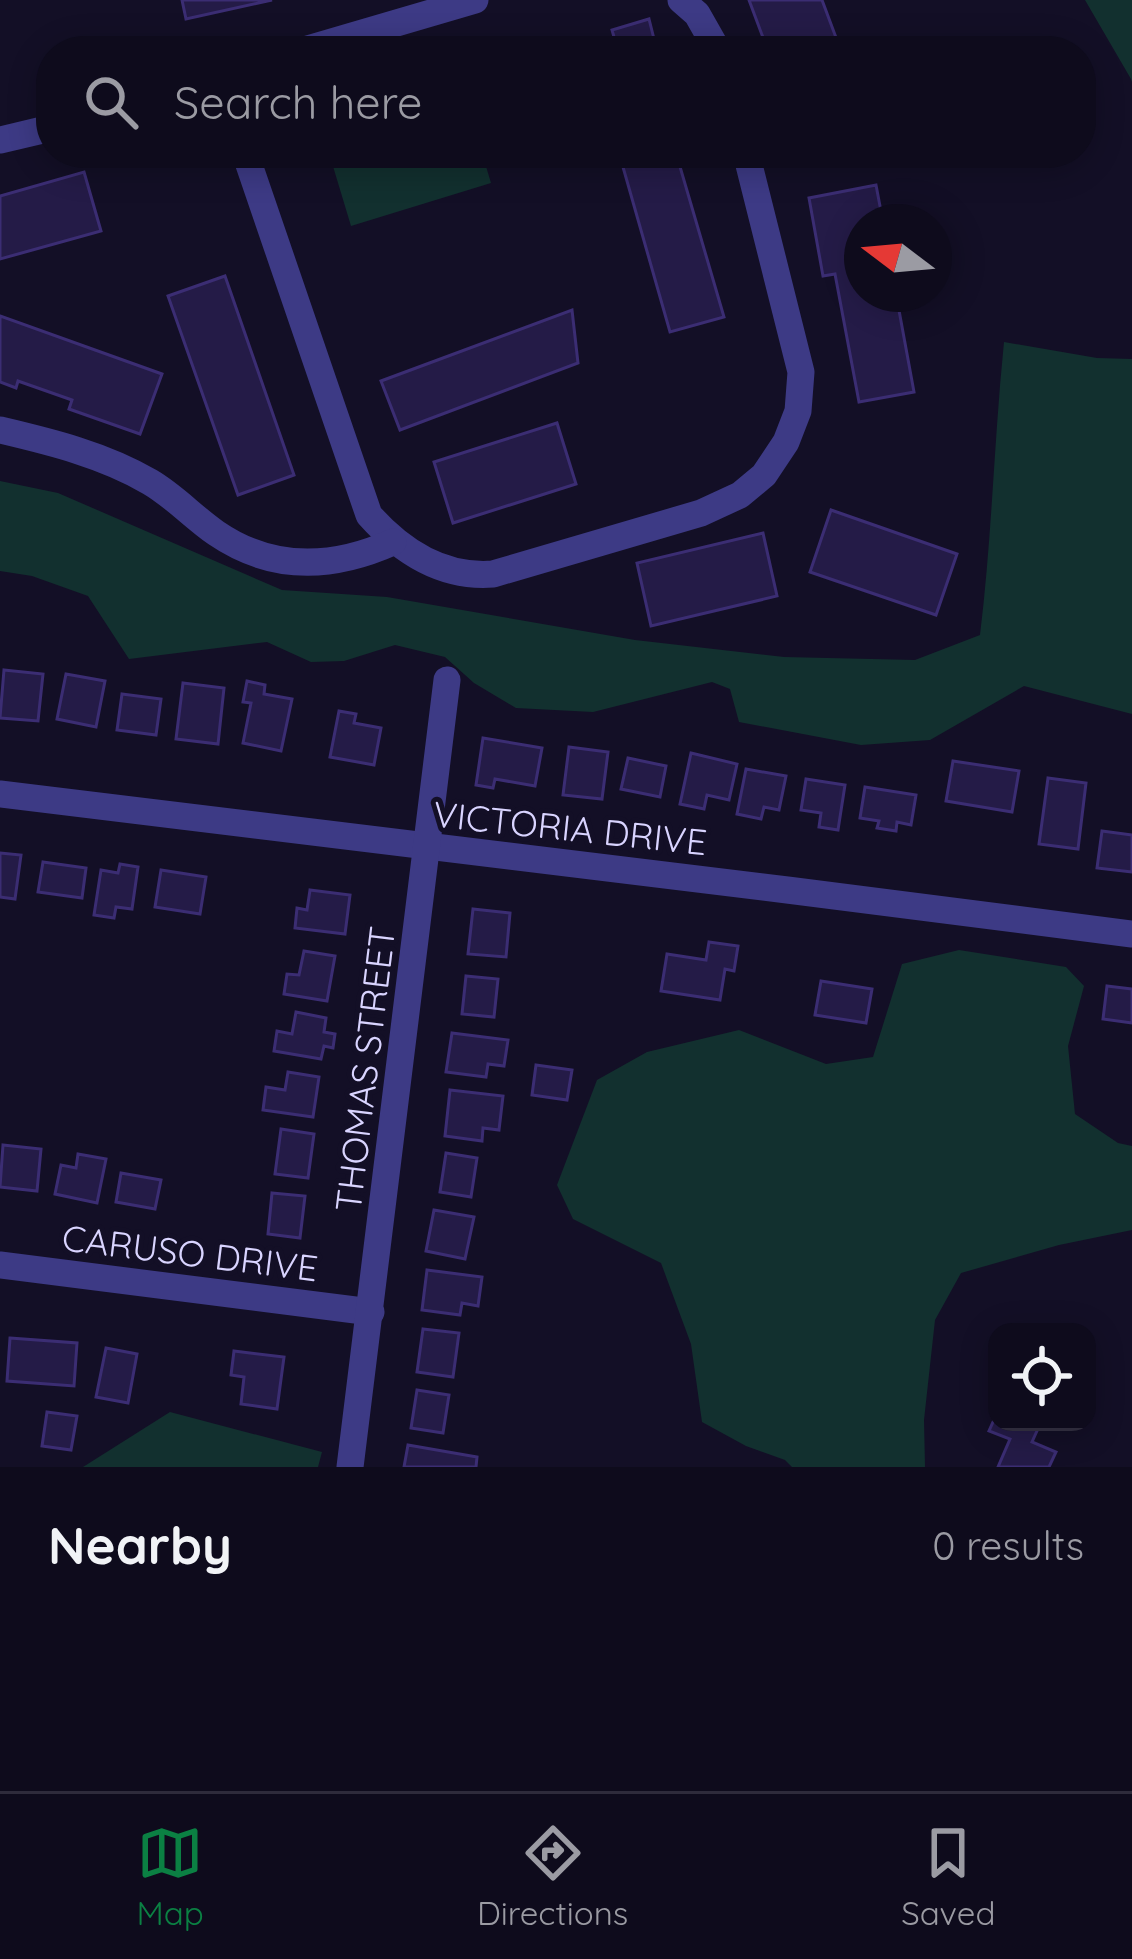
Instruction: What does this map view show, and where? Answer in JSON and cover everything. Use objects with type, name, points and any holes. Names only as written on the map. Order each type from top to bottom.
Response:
[{"type":"street","points":[[352,36],[475,0]]},
{"type":"street","points":[[681,0],[697,14],[709,36]]},
{"type":"street","points":[[0,140],[36,132]]},
{"type":"street","points":[[250,168],[369,515],[393,542],[445,570],[470,576],[493,574],[700,513],[740,495],[764,475],[786,442],[798,411],[801,372],[750,168]]},
{"type":"street","points":[[0,430],[117,465],[171,495],[215,532],[265,557],[316,564],[362,556],[393,542]]},
{"type":"street","name":"THOMAS STREET","points":[[350,1467],[447,680]]},
{"type":"street","name":"VICTORIA DRIVE","points":[[0,794],[1132,934]]},
{"type":"street","name":"CARUSO DRIVE","points":[[0,1265],[370,1312]]},
{"type":"green space","points":[[1085,0],[1132,0],[1132,82],[1131,79]]},
{"type":"green space","points":[[334,168],[486,168],[491,183],[351,226]]},
{"type":"green space","points":[[1004,342],[1097,358],[1132,359],[1132,714],[1024,686],[930,740],[861,745],[739,722],[730,689],[712,682],[593,712],[516,708],[474,683],[445,657],[395,645],[344,661],[311,662],[267,642],[129,659],[88,596],[32,576],[0,571],[0,481],[58,493],[282,590],[387,597],[635,640],[784,657],[915,660],[980,635]]},
{"type":"green space","points":[[959,950],[1066,967],[1084,986],[1068,1046],[1075,1114],[1118,1143],[1132,1146],[1132,1230],[961,1273],[935,1320],[924,1420],[925,1467],[792,1467],[702,1422],[691,1344],[661,1263],[573,1219],[557,1185],[597,1080],[647,1052],[739,1030],[826,1064],[873,1057],[902,964]]},
{"type":"green space","points":[[170,1412],[322,1452],[318,1467],[83,1467]]},
{"type":"building","points":[[182,0],[272,0],[186,19]]},
{"type":"building","points":[[749,0],[822,0],[835,36],[762,36]]},
{"type":"building","points":[[649,19],[653,36],[614,36],[612,30]]},
{"type":"building","points":[[623,168],[680,168],[724,317],[670,332]]},
{"type":"building","points":[[84,172],[101,231],[0,259],[0,196]]},
{"type":"building","points":[[876,185],[880,204],[844,204],[844,312],[899,312],[914,392],[859,402],[835,274],[823,276],[809,198]]},
{"type":"building","points":[[225,276],[294,475],[238,495],[168,296]]},
{"type":"building","points":[[572,310],[578,363],[400,430],[381,381]]},
{"type":"building","points":[[0,316],[162,374],[140,434],[69,409],[72,400],[18,381],[16,388],[0,382]]},
{"type":"building","points":[[557,423],[576,484],[453,523],[434,462]]},
{"type":"building","points":[[831,510],[957,554],[936,615],[810,572]]},
{"type":"building","points":[[763,533],[777,596],[651,626],[637,563]]},
{"type":"building","points":[[4,670],[43,674],[38,721],[0,718]]},
{"type":"building","points":[[66,674],[105,681],[96,727],[57,719]]},
{"type":"building","points":[[247,681],[265,685],[264,694],[292,699],[281,751],[243,743],[251,703],[243,702]]},
{"type":"building","points":[[183,683],[224,688],[218,744],[176,739]]},
{"type":"building","points":[[122,694],[161,699],[156,735],[117,730]]},
{"type":"building","points":[[339,711],[356,714],[354,723],[381,728],[374,765],[330,757]]},
{"type":"building","points":[[483,738],[542,748],[535,786],[495,779],[493,788],[476,785]]},
{"type":"building","points":[[569,747],[608,752],[602,799],[563,795]]},
{"type":"building","points":[[691,753],[737,764],[729,800],[707,795],[704,809],[680,804]]},
{"type":"building","points":[[628,758],[666,766],[660,797],[621,789]]},
{"type":"building","points":[[953,761],[1019,771],[1012,812],[946,801]]},
{"type":"building","points":[[746,769],[786,776],[779,810],[764,807],[761,819],[737,814]]},
{"type":"building","points":[[1048,778],[1086,783],[1078,849],[1039,844]]},
{"type":"building","points":[[806,779],[845,785],[838,830],[819,827],[821,813],[801,810]]},
{"type":"building","points":[[865,787],[916,795],[911,825],[897,822],[896,831],[877,828],[879,821],[860,818]]},
{"type":"building","points":[[1102,831],[1132,835],[1132,872],[1097,868]]},
{"type":"building","points":[[0,853],[21,855],[15,899],[0,897]]},
{"type":"building","points":[[43,862],[86,868],[82,898],[38,892]]},
{"type":"building","points":[[120,864],[138,867],[132,909],[116,907],[114,918],[94,915],[101,870],[118,873]]},
{"type":"building","points":[[161,870],[206,877],[200,914],[155,907]]},
{"type":"building","points":[[310,890],[350,895],[345,934],[295,928],[297,908],[307,910]]},
{"type":"building","points":[[473,909],[510,913],[506,957],[468,954]]},
{"type":"building","points":[[709,942],[738,946],[734,971],[725,969],[720,1000],[661,991],[667,954],[706,960]]},
{"type":"building","points":[[304,951],[335,956],[327,1001],[284,994],[287,974],[299,975]]},
{"type":"building","points":[[466,976],[498,979],[494,1017],[462,1014]]},
{"type":"building","points":[[821,981],[872,989],[866,1023],[815,1015]]},
{"type":"building","points":[[1107,986],[1132,989],[1132,1023],[1103,1019]]},
{"type":"building","points":[[296,1012],[326,1018],[324,1032],[335,1034],[333,1048],[324,1046],[321,1059],[274,1051],[277,1031],[292,1034]]},
{"type":"building","points":[[452,1033],[508,1040],[504,1066],[488,1064],[486,1077],[446,1072]]},
{"type":"building","points":[[536,1065],[572,1070],[567,1100],[532,1095]]},
{"type":"building","points":[[288,1072],[319,1077],[313,1117],[263,1110],[266,1087],[285,1090]]},
{"type":"building","points":[[450,1090],[503,1096],[499,1130],[483,1128],[482,1141],[445,1136]]},
{"type":"building","points":[[281,1129],[314,1134],[308,1178],[275,1174]]},
{"type":"building","points":[[3,1145],[41,1149],[37,1191],[0,1187]]},
{"type":"building","points":[[446,1153],[477,1158],[471,1197],[440,1192]]},
{"type":"building","points":[[78,1154],[106,1159],[97,1203],[55,1194],[61,1165],[76,1168]]},
{"type":"building","points":[[121,1173],[161,1180],[155,1209],[116,1202]]},
{"type":"building","points":[[272,1193],[305,1196],[300,1238],[268,1234]]},
{"type":"building","points":[[434,1210],[474,1217],[465,1259],[426,1251]]},
{"type":"building","points":[[427,1270],[482,1277],[478,1306],[462,1303],[460,1315],[422,1310]]},
{"type":"building","points":[[423,1329],[459,1333],[453,1377],[417,1372]]},
{"type":"building","points":[[10,1338],[77,1343],[74,1386],[7,1381]]},
{"type":"building","points":[[106,1348],[137,1354],[128,1403],[96,1397]]},
{"type":"building","points":[[234,1351],[284,1357],[277,1409],[241,1404],[244,1377],[231,1375]]},
{"type":"building","points":[[417,1390],[449,1395],[443,1433],[411,1428]]},
{"type":"building","points":[[47,1412],[77,1416],[71,1450],[42,1446]]},
{"type":"building","points":[[989,1431],[1037,1431],[1032,1442],[1056,1452],[1049,1467],[998,1467],[1010,1439]]},
{"type":"building","points":[[408,1445],[477,1457],[476,1467],[404,1467]]}]
